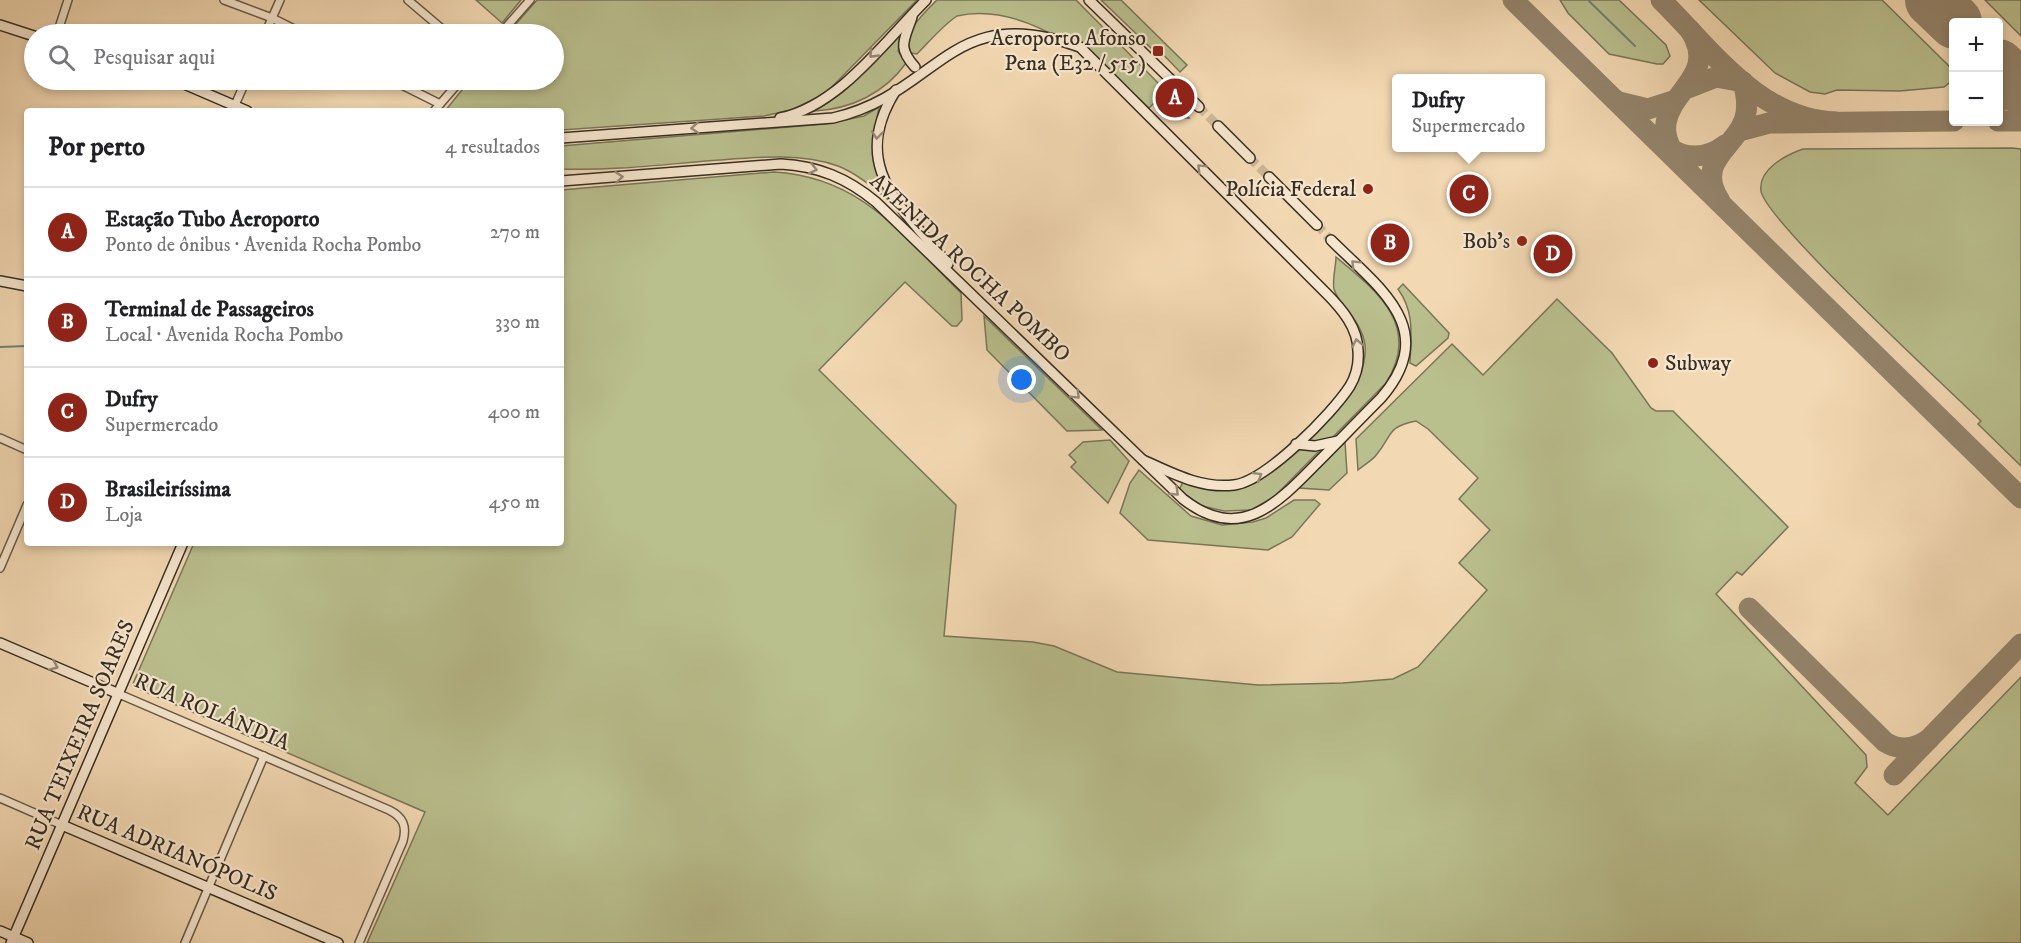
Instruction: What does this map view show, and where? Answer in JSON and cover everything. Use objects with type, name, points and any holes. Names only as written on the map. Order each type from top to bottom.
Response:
[{"type":"main road","points":[[754,123],[803,111],[831,95],[926,0]]},
{"type":"main road","points":[[1089,0],[1198,107]]},
{"type":"main road","points":[[564,138],[754,123],[815,121],[850,114],[879,100],[918,64],[905,56],[903,45],[914,12]]},
{"type":"main road","points":[[0,26],[24,33]]},
{"type":"main road","name":"AVENIDA ROCHA POMBO","points":[[1055,30],[1088,56],[1346,316],[1359,349],[1354,379],[1341,397],[1296,444],[1261,475],[1232,485],[1197,482],[1143,460]]},
{"type":"main road","points":[[901,82],[885,107],[878,129],[877,155],[883,180],[897,202],[975,295]]},
{"type":"main road","points":[[199,90],[241,108]]},
{"type":"main road","points":[[1218,126],[1250,158]]},
{"type":"main road","name":"AVENIDA ROCHA POMBO","points":[[564,181],[764,165],[795,165],[825,171],[863,192],[975,295],[1195,509],[1222,519],[1235,519],[1263,512],[1274,505],[1339,441],[1395,381],[1403,364],[1406,341],[1400,313],[1391,299],[1331,240]]},
{"type":"main road","points":[[1269,177],[1317,225]]},
{"type":"main road","points":[[0,281],[24,285]]},
{"type":"main road","points":[[1296,444],[1315,446],[1339,441]]},
{"type":"main road","name":"RUA TEIXEIRA SOARES","points":[[13,940],[182,546]]},
{"type":"main road","name":"RUA ROLÂNDIA","points":[[0,643],[119,694]]},
{"type":"main road","name":"RUA ADRIANÓPOLIS","points":[[62,825],[338,943]]},
{"type":"main road","points":[[0,931],[13,940],[28,943]]},
{"type":"street","points":[[60,24],[68,0]]},
{"type":"street","points":[[224,0],[284,24]]},
{"type":"street","points":[[269,24],[280,0]]},
{"type":"street","points":[[408,0],[436,24]]},
{"type":"street","points":[[509,24],[530,0]]},
{"type":"street","points":[[235,105],[242,90]]},
{"type":"street","points":[[408,90],[435,108]]},
{"type":"street","points":[[438,108],[453,90]]},
{"type":"street","points":[[0,438],[24,449]]},
{"type":"street","points":[[0,568],[24,512]]},
{"type":"street","name":"RUA ROLÂNDIA","points":[[119,694],[389,810],[404,823],[403,841],[359,943]]},
{"type":"street","points":[[185,943],[264,756]]},
{"type":"street","name":"RUA ADRIANÓPOLIS","points":[[0,798],[62,825]]},
{"type":"green space","points":[[476,0],[521,0],[502,23]]},
{"type":"green space","points":[[537,0],[917,0],[825,94],[791,110],[764,116],[564,130],[564,108],[447,108],[462,90],[564,90],[564,24],[516,24]]},
{"type":"green space","points":[[937,0],[1076,0],[1165,90],[1163,93],[1189,118],[1180,118],[1159,98],[1149,108],[1087,56],[1037,27],[1010,18],[984,14],[957,16],[917,54],[911,53],[909,38],[915,24]]},
{"type":"green space","points":[[1101,0],[1121,0],[1187,65],[1180,72],[1155,46],[1152,49]]},
{"type":"green space","points":[[1560,0],[1619,0],[1666,45],[1670,56],[1663,64],[1657,64],[1609,54],[1568,13]]},
{"type":"green space","points":[[1699,0],[1882,0],[1948,65],[1949,83],[1944,87],[1900,91],[1837,90],[1825,94],[1810,92],[1775,73]]},
{"type":"green space","points":[[1985,0],[2021,0],[2021,36]]},
{"type":"green space","points":[[901,33],[898,51],[906,63],[898,74],[866,98],[841,107],[815,111],[843,92]]},
{"type":"green space","points":[[879,107],[875,133],[876,156],[891,202],[845,169],[810,159],[749,158],[621,168],[564,169],[564,146],[825,124],[864,116]]},
{"type":"green space","points":[[1803,149],[2021,149],[2021,466],[1978,424],[1981,421],[1898,342],[1792,235],[1770,208],[1761,191],[1764,176],[1774,164]]},
{"type":"green space","points":[[774,172],[805,176],[832,185],[856,197],[899,231],[961,293],[962,320],[957,326],[952,326],[905,282],[819,370],[956,505],[944,636],[1033,642],[1054,646],[1117,672],[1258,685],[1393,679],[1418,667],[1487,590],[1459,563],[1490,530],[1459,499],[1478,478],[1428,429],[1416,421],[1395,429],[1375,456],[1358,470],[1356,439],[1452,344],[1483,375],[1557,299],[1612,353],[1651,408],[1656,411],[1673,411],[1788,527],[1742,575],[1737,572],[1716,594],[1866,755],[1867,767],[1855,783],[1888,815],[2021,677],[2021,943],[367,943],[425,812],[132,686],[193,546],[564,546],[564,190]]},
{"type":"green space","points":[[1336,257],[1379,297],[1390,311],[1397,327],[1399,344],[1396,363],[1386,383],[1275,496],[1251,510],[1224,511],[1202,506],[1179,490],[1183,482],[1210,488],[1229,489],[1255,483],[1277,466],[1309,435],[1340,403],[1358,380],[1364,363],[1365,345],[1359,327],[1340,302],[1334,289]]},
{"type":"green space","points":[[1403,284],[1449,333],[1448,338],[1416,366],[1410,363],[1410,316],[1398,289]]},
{"type":"green space","points":[[984,316],[1102,430],[1067,431],[987,350]]},
{"type":"green space","points":[[1110,440],[1129,461],[1108,503],[1071,467],[1076,462],[1069,455],[1083,442]]},
{"type":"green space","points":[[1345,442],[1347,473],[1329,490],[1299,488]]},
{"type":"green space","points":[[1139,470],[1191,516],[1222,525],[1253,522],[1266,518],[1294,500],[1315,500],[1320,504],[1292,537],[1268,550],[1148,540],[1120,513],[1130,483]]},
{"type":"waterway","points":[[1588,0],[1635,46]]},
{"type":"waterway","points":[[0,347],[24,346]]},
{"type":"taxiway","points":[[1513,0],[2021,498]]},
{"type":"taxiway","points":[[1661,0],[1718,60],[1760,95],[1783,109],[1808,118],[1836,122]]},
{"type":"taxiway","points":[[1674,155],[1666,135],[1666,123],[1676,100],[1691,80],[1699,58],[1697,45],[1690,30]]},
{"type":"taxiway","points":[[1688,88],[1716,77],[1743,82]]},
{"type":"taxiway","points":[[1720,201],[1713,188],[1713,166],[1738,132],[1745,118],[1747,103],[1743,82]]},
{"type":"taxiway","points":[[1619,102],[1648,109],[1676,100]]},
{"type":"taxiway","points":[[1739,131],[1769,123],[1949,121]]},
{"type":"taxiway","points":[[2003,121],[2021,121]]},
{"type":"taxiway","points":[[1667,147],[1682,154],[1697,156],[1711,153],[1725,145]]},
{"type":"taxiway","points":[[1749,608],[1885,742],[1896,747],[1907,748],[1929,739]]},
{"type":"taxiway","points":[[1894,775],[2021,644]]},
{"type":"runway","points":[[1932,0],[1951,18]]},
{"type":"runway","points":[[2003,71],[2021,87]]},
{"type":"tunnel","points":[[1199,107],[1218,126]]},
{"type":"tunnel","points":[[1250,158],[1269,177]]},
{"type":"tunnel","points":[[1317,225],[1331,240]]},
{"type":"place","name":"Aeroporto Afonso Pena (E32 / 515)","points":[[1158,51]]},
{"type":"place","name":"Estação Tubo Aeroporto","points":[[1175,98]]},
{"type":"place","name":"Polícia Federal","points":[[1368,189]]},
{"type":"place","name":"Dufry","points":[[1469,194]]},
{"type":"place","name":"Bob's","points":[[1522,241]]},
{"type":"place","name":"Terminal de Passageiros","points":[[1390,243]]},
{"type":"place","name":"Brasileiríssima","points":[[1553,254]]},
{"type":"place","name":"Subway","points":[[1653,363]]}]
